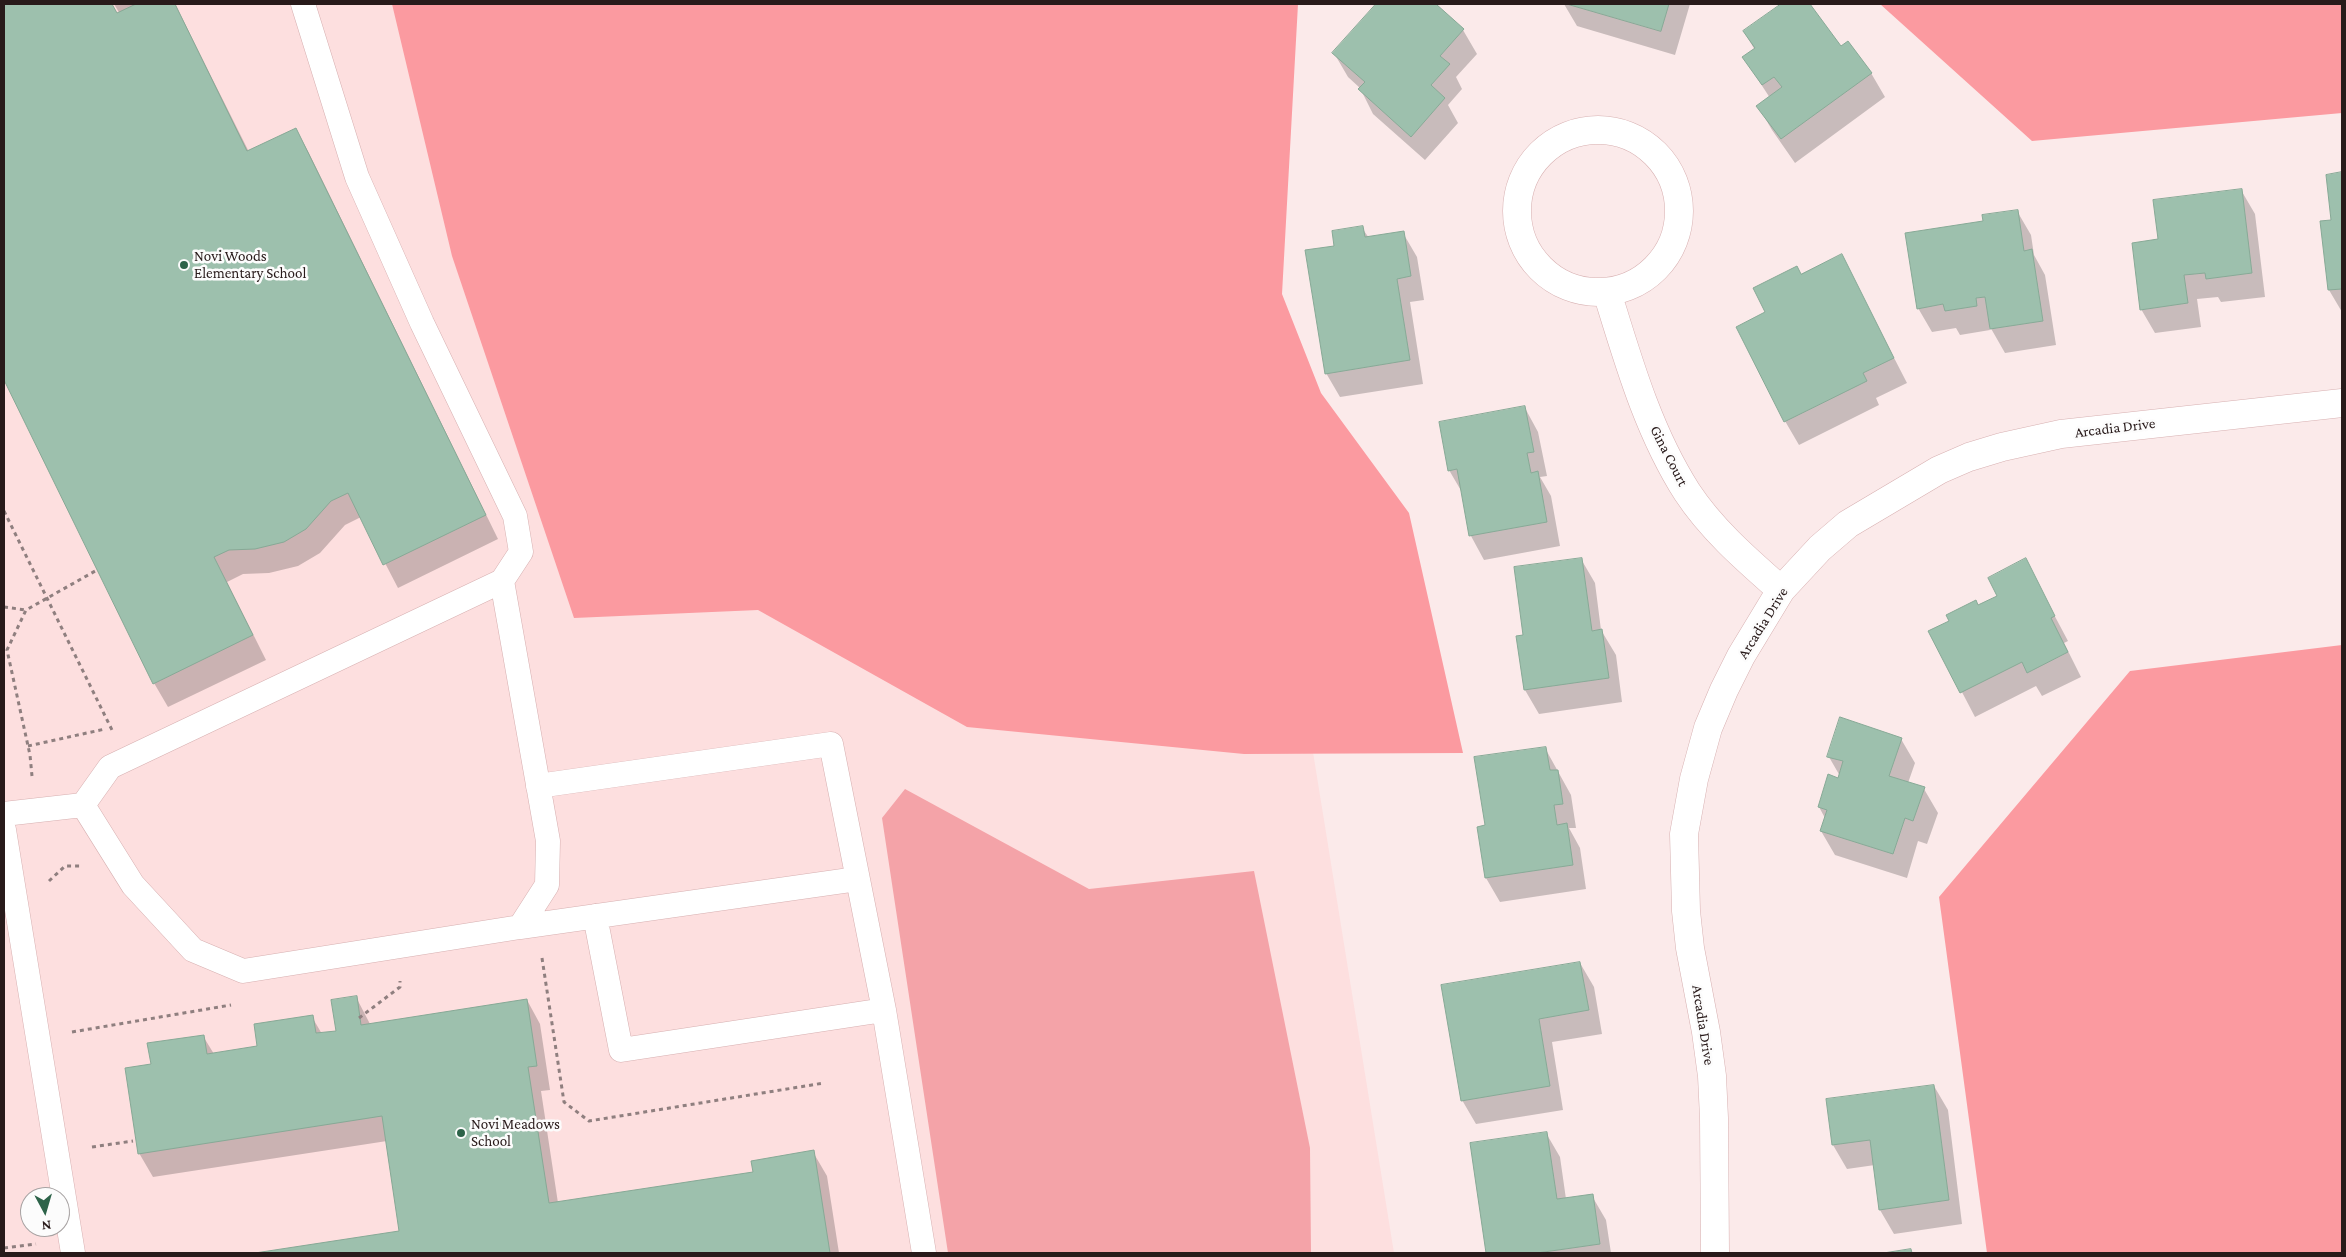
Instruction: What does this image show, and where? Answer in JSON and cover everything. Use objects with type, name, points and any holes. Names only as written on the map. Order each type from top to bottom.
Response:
[{"type":"street","points":[[1586,130],[1612,130],[1636,139],[1643,144],[1656,155],[1671,176],[1679,200],[1678,226],[1669,251],[1654,271],[1632,285],[1607,292],[1579,290],[1553,280],[1532,260],[1519,235],[1516,208],[1522,180],[1537,156],[1559,139],[1586,130]]},
{"type":"street","name":"Gina Court","points":[[1607,292],[1643,404],[1687,492],[1730,545],[1781,590]]},
{"type":"street","name":"Arcadia Drive","points":[[1715,1253],[1712,1084],[1706,1032],[1690,948],[1686,911],[1684,834],[1694,779],[1708,728],[1741,656],[1781,590],[1820,548],[1848,524],[1939,470],[1969,457],[2002,447],[2061,434],[2342,403]]},
{"type":"lane","points":[[4,814],[83,805],[110,767],[502,581],[522,552],[515,516],[422,323],[357,177],[302,4]]},
{"type":"lane","points":[[502,581],[548,841],[547,885],[520,927]]},
{"type":"lane","points":[[538,786],[831,744],[884,1010],[924,1253]]},
{"type":"lane","points":[[83,805],[133,885],[194,950],[243,970],[857,878]]},
{"type":"lane","points":[[4,830],[73,1253]]},
{"type":"lane","points":[[595,916],[621,1050],[884,1010]]},
{"type":"path","points":[[4,511],[128,759]]},
{"type":"path","points":[[36,810],[28,746],[6,652],[26,610],[97,570]]},
{"type":"path","points":[[4,607],[26,610]]},
{"type":"path","points":[[28,746],[111,728],[120,723]]},
{"type":"path","points":[[49,876],[51,890]]},
{"type":"path","points":[[555,922],[542,958],[564,1102],[589,1121],[824,1083]]},
{"type":"path","points":[[532,960],[542,958]]},
{"type":"path","points":[[390,981],[409,978]]},
{"type":"path","points":[[360,1018],[400,986],[400,980]]},
{"type":"path","points":[[38,1042],[74,1031],[233,1005]]},
{"type":"path","points":[[72,1022],[75,1041]]},
{"type":"path","points":[[90,1137],[94,1156]]},
{"type":"path","points":[[92,1147],[133,1141]]},
{"type":"shaded area","points":[[4,4],[1192,4],[1394,1253],[4,1253]]},
{"type":"shaded area","points":[[392,4],[1298,4],[1282,294],[1321,393],[1409,513],[1463,753],[1244,754],[967,727],[758,610],[574,618],[452,256]]},
{"type":"shaded area","points":[[1880,4],[2342,4],[2342,113],[2032,141]]},
{"type":"shaded area","points":[[2342,645],[2342,1253],[1987,1253],[1939,897],[2130,671]]},
{"type":"shaded area","points":[[905,789],[1089,889],[1254,871],[1310,1148],[1311,1253],[948,1253],[882,818]]},
{"type":"building","name":"Novi Woods Elementary School","points":[[4,4],[112,4],[117,13],[136,4],[175,4],[247,151],[296,128],[486,515],[383,565],[348,493],[331,501],[306,529],[284,542],[255,549],[229,550],[214,557],[253,635],[153,684],[4,380]]},
{"type":"building","points":[[1376,4],[1436,4],[1464,29],[1440,56],[1450,64],[1431,85],[1445,98],[1411,137],[1358,89],[1365,82],[1332,53]]},
{"type":"building","points":[[1567,4],[1669,4],[1661,31]]},
{"type":"building","points":[[1781,4],[1810,4],[1841,46],[1848,41],[1872,73],[1781,139],[1756,106],[1782,87],[1774,77],[1762,85],[1742,57],[1755,48],[1743,31]]},
{"type":"building","points":[[2342,172],[2342,289],[2328,290],[2320,221],[2331,220],[2326,175]]},
{"type":"building","points":[[2242,189],[2252,273],[2206,279],[2205,273],[2184,275],[2188,303],[2140,310],[2132,243],[2158,239],[2153,200]]},
{"type":"building","points":[[2018,210],[2024,251],[2032,249],[2043,321],[1990,329],[1985,297],[1976,298],[1977,306],[1945,311],[1943,304],[1917,309],[1905,233],[1983,221],[1982,215]]},
{"type":"building","points":[[1363,226],[1365,237],[1404,231],[1411,276],[1397,279],[1410,360],[1325,374],[1305,250],[1334,246],[1332,231]]},
{"type":"building","points":[[1842,254],[1894,358],[1863,373],[1867,381],[1784,422],[1736,327],[1765,312],[1753,288],[1797,266],[1801,274]]},
{"type":"building","points":[[1525,406],[1534,452],[1527,453],[1531,473],[1538,471],[1547,522],[1469,536],[1457,469],[1448,471],[1439,422]]},
{"type":"building","points":[[1582,558],[1592,631],[1602,629],[1609,678],[1524,690],[1516,636],[1523,635],[1514,567]]},
{"type":"building","points":[[2026,558],[2055,616],[2051,618],[2068,652],[2027,673],[2022,662],[1960,693],[1928,631],[1949,621],[1946,615],[1976,600],[1978,605],[1997,596],[1988,578]]},
{"type":"building","points":[[1840,717],[1902,738],[1889,776],[1925,787],[1913,821],[1905,818],[1893,854],[1820,831],[1827,810],[1818,807],[1828,774],[1838,778],[1843,761],[1827,757]]},
{"type":"building","points":[[1546,747],[1550,770],[1558,770],[1563,804],[1554,805],[1557,825],[1567,823],[1573,865],[1485,878],[1477,827],[1485,825],[1474,757]]},
{"type":"building","points":[[1580,962],[1589,1010],[1539,1019],[1550,1086],[1461,1101],[1441,985]]},
{"type":"building","name":"Novi Meadows School","points":[[357,996],[361,1025],[527,999],[537,1066],[528,1067],[549,1203],[753,1172],[751,1161],[814,1150],[830,1253],[255,1253],[399,1231],[382,1116],[138,1154],[125,1068],[151,1064],[147,1043],[204,1035],[207,1054],[257,1046],[254,1024],[313,1015],[316,1033],[336,1031],[331,1000]]},
{"type":"building","points":[[1934,1085],[1949,1200],[1879,1210],[1870,1140],[1832,1145],[1826,1099]]},
{"type":"building","points":[[1547,1132],[1557,1199],[1593,1194],[1600,1244],[1537,1253],[1486,1253],[1470,1143]]},
{"type":"building","points":[[1911,1249],[1912,1253],[1884,1253]]},
{"type":"place","name":"Novi Woods Elementary School","points":[[184,265]]},
{"type":"place","name":"Novi Meadows School","points":[[461,1133]]}]
